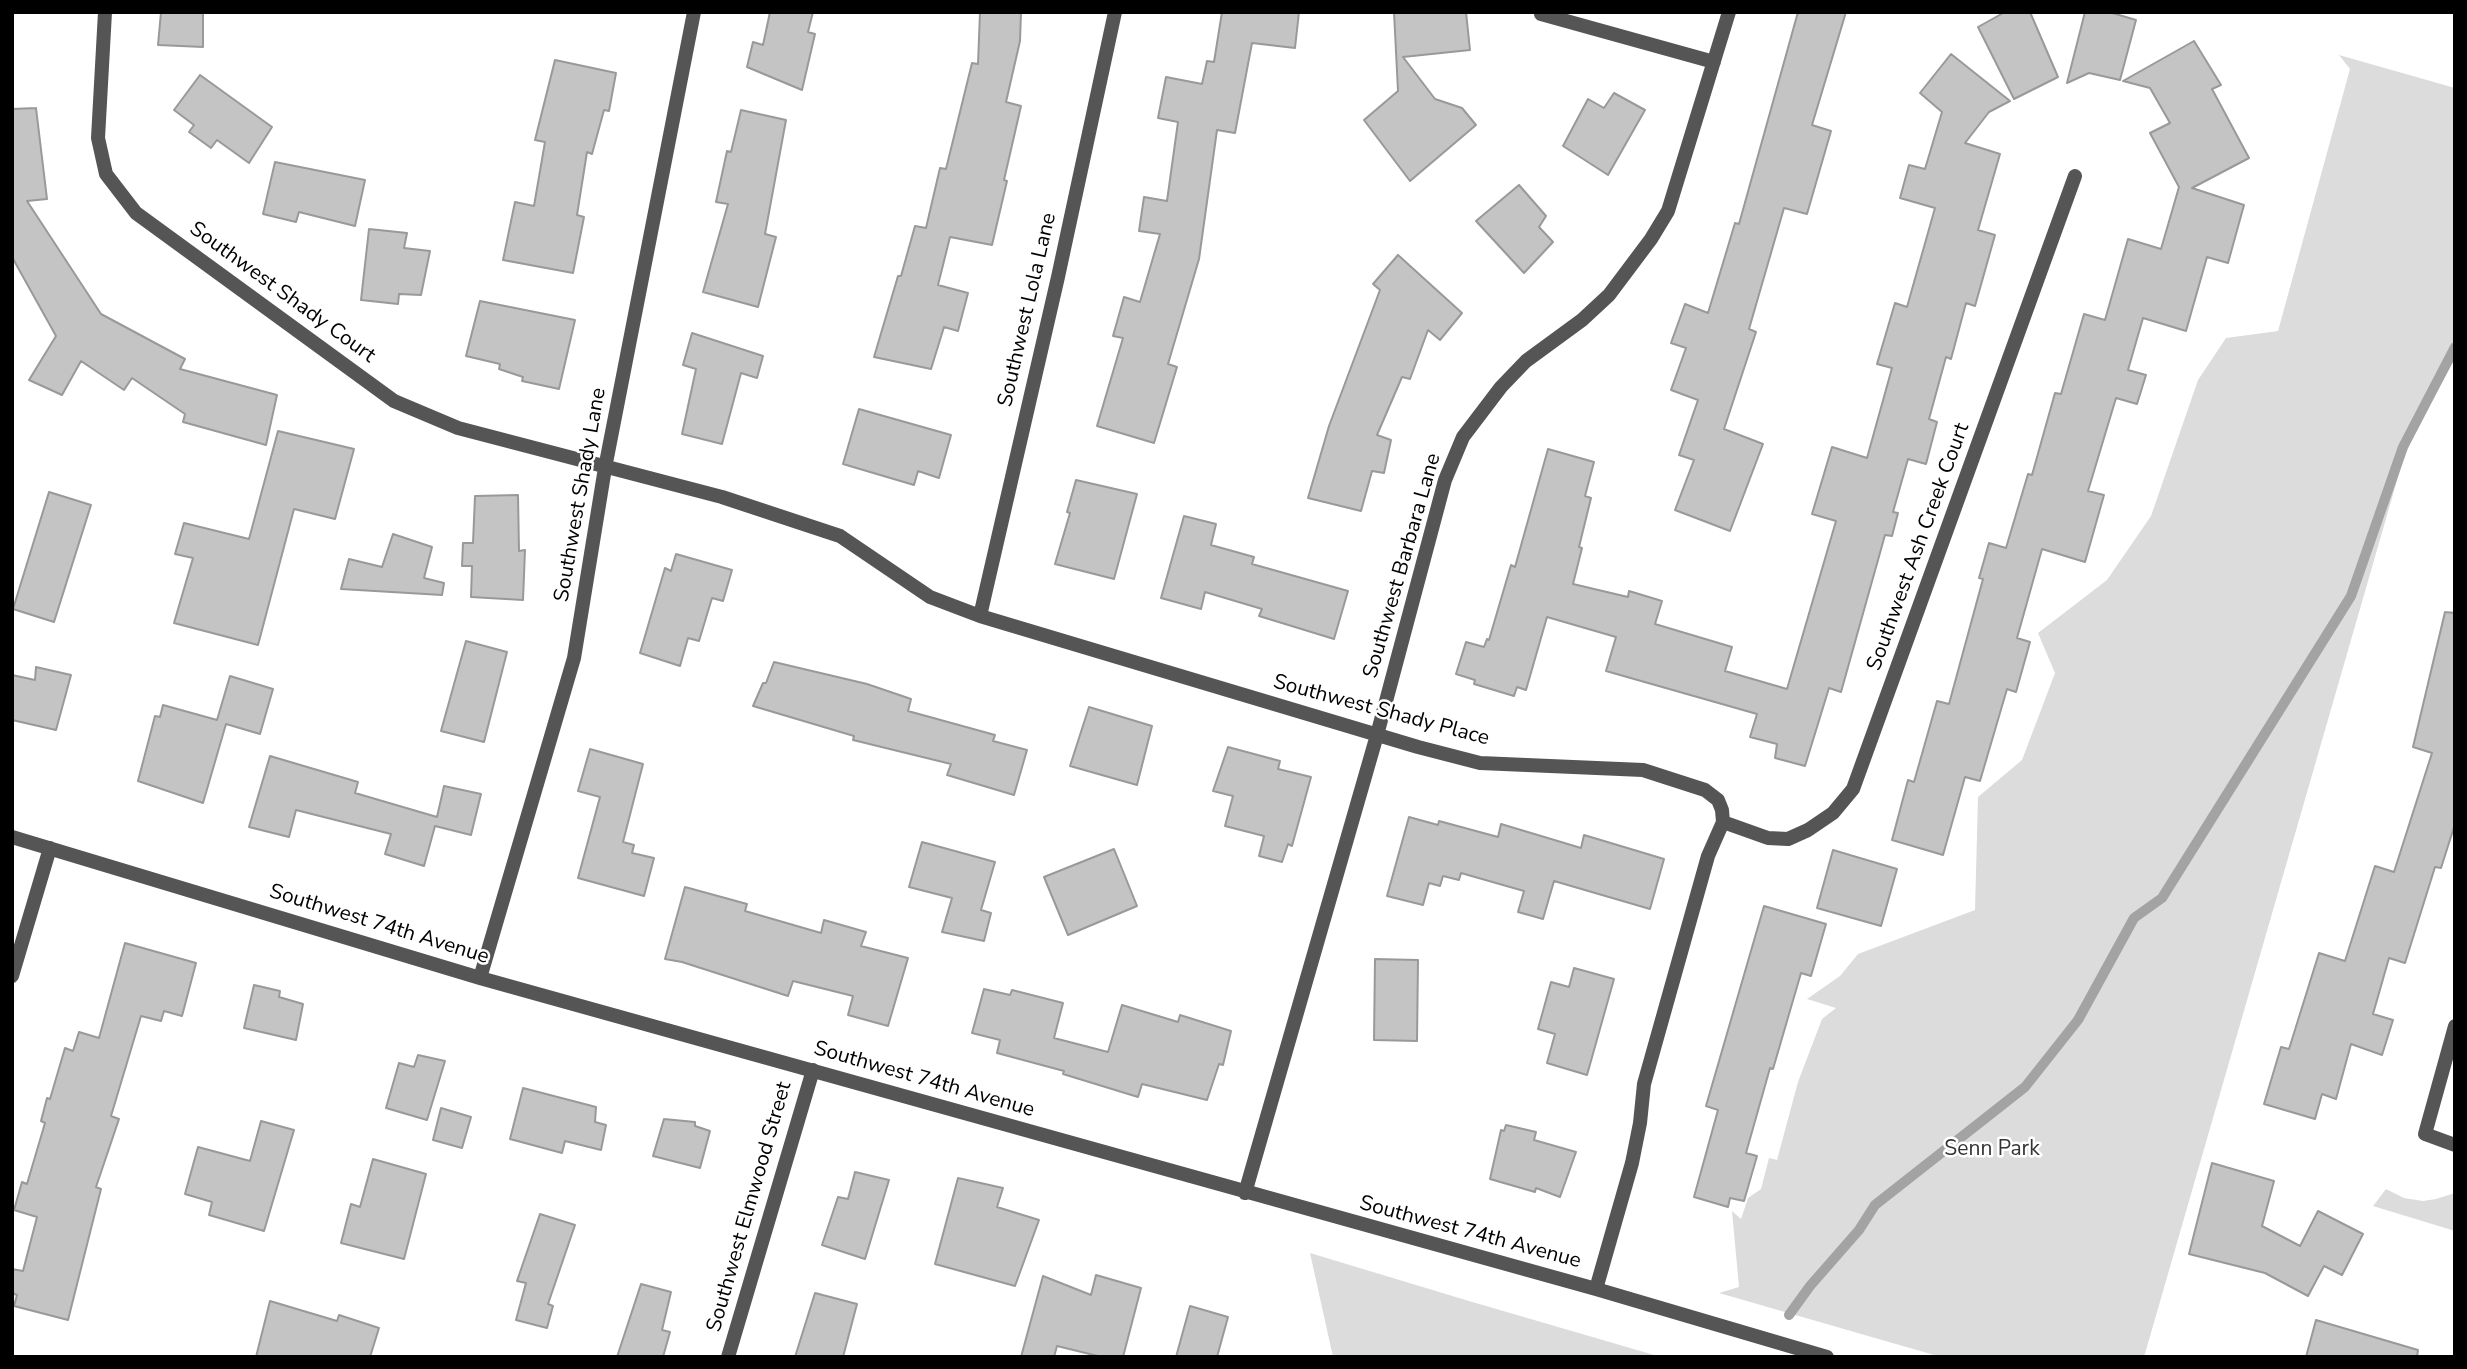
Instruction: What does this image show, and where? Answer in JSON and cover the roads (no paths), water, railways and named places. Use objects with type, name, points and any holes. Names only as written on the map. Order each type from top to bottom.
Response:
[{"type":"street","name":"Southwest Shady Court","points":[[105,12],[99,138],[106,174],[136,213],[394,401],[458,428],[605,468]]},
{"type":"street","name":"Southwest Shady Lane","points":[[480,978],[574,658],[605,468],[694,12]]},
{"type":"street","name":"Southwest Lola Lane","points":[[980,616],[1058,277],[1115,12]]},
{"type":"street","name":"Southwest Barbara Lane","points":[[1245,1193],[1377,735],[1446,480],[1463,437],[1500,387],[1526,361],[1582,320],[1609,295],[1651,239],[1668,211],[1729,12]]},
{"type":"street","points":[[1541,14],[1714,62]]},
{"type":"street","name":"Southwest Ash Creek Court","points":[[1723,822],[1768,838],[1788,839],[1808,830],[1833,813],[1853,789],[2075,176]]},
{"type":"street","name":"Southwest Shady Place","points":[[605,468],[722,497],[840,536],[930,597],[980,616],[1479,763],[1643,770],[1705,790],[1718,800],[1723,822]]},
{"type":"street","points":[[1596,1289],[1632,1163],[1644,1084],[1709,856],[1723,822]]},
{"type":"street","name":"Southwest 74th Avenue","points":[[12,837],[480,978],[1596,1289],[1827,1357]]},
{"type":"street","points":[[12,976],[50,848]]},
{"type":"street","points":[[2455,1026],[2425,1134],[2455,1145]]},
{"type":"street","name":"Southwest Elmwood Street","points":[[729,1357],[813,1070]]},
{"type":"waterway","points":[[1789,1315],[1810,1286],[1859,1230],[1875,1205],[2025,1087],[2078,1020],[2134,918],[2162,898],[2351,596],[2403,447],[2455,347]]},
{"type":"park label","name":"Senn Park","points":[[1992,1150]]}]
